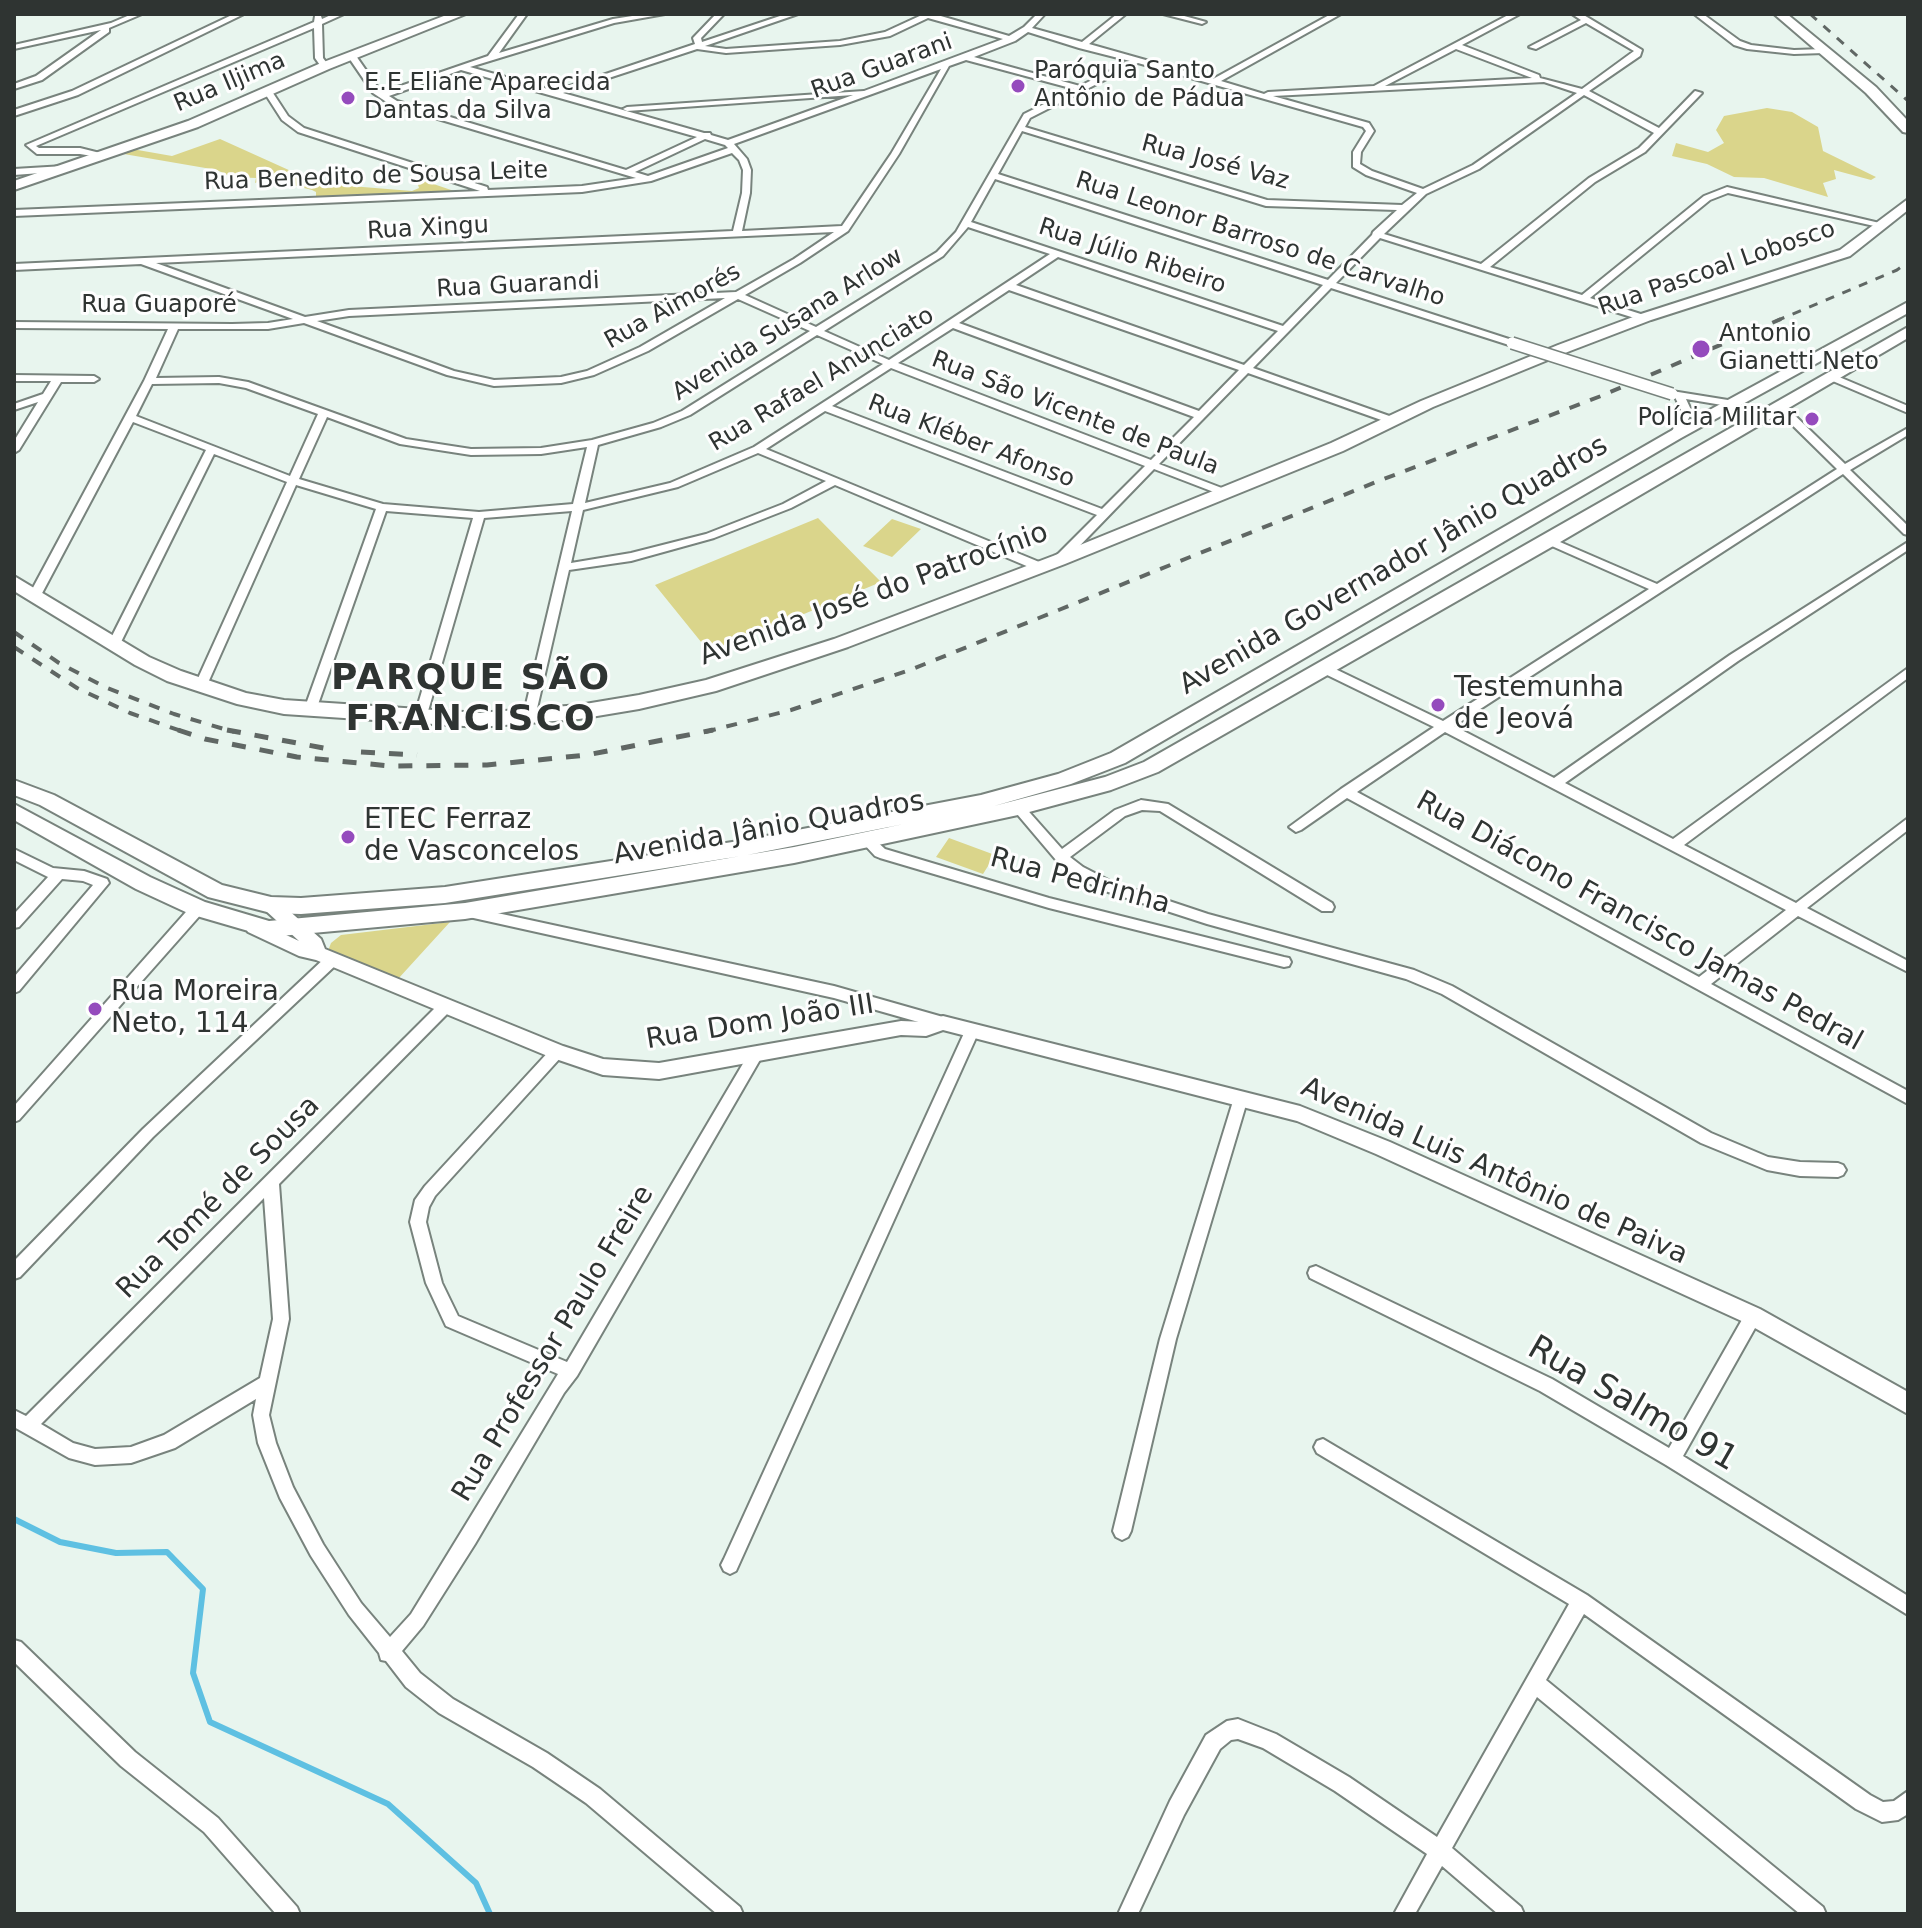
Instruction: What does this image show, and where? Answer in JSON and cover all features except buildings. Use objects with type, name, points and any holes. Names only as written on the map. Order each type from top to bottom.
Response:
[{"type":"main road","name":"Rua Iljima","points":[[14,186],[193,124],[351,55],[460,14]]},
{"type":"main road","points":[[1780,14],[1871,90],[1908,129]]},
{"type":"main road","name":"Rua Pascoal Lobosco","points":[[1530,361],[1644,318],[1845,253],[1908,203]]},
{"type":"main road","name":"Avenida Governador Jânio Quadros","points":[[984,809],[1110,761],[1675,435],[1908,307]]},
{"type":"main road","name":"Avenida Governador Jânio Quadros","points":[[984,809],[1018,808],[1127,777],[1151,767],[1908,332]]},
{"type":"main road","name":"Avenida José do Patrocínio","points":[[14,582],[142,661],[244,699],[310,710],[420,718],[529,717],[624,704],[709,686],[841,643],[1059,560],[1337,447],[1391,420],[1530,361]]},
{"type":"main road","points":[[1762,388],[1780,407]]},
{"type":"main road","points":[[1718,442],[1750,415],[1734,404]]},
{"type":"main road","points":[[1636,489],[1628,477],[1642,454]]},
{"type":"main road","points":[[1500,537],[1547,542],[1546,531],[1534,517]]},
{"type":"main road","points":[[1110,761],[1127,777]]},
{"type":"main road","name":"Avenida Jânio Quadros","points":[[14,787],[47,800],[216,891],[271,905],[333,905],[445,895],[984,809]]},
{"type":"main road","name":"Avenida Jânio Quadros","points":[[14,811],[58,837],[198,908],[253,926],[298,928],[465,911],[868,841],[984,809]]},
{"type":"main road","points":[[58,837],[88,824]]},
{"type":"street","points":[[14,47],[113,25],[138,14]]},
{"type":"street","points":[[14,113],[75,93],[240,14]]},
{"type":"street","points":[[491,58],[523,14]]},
{"type":"street","points":[[381,96],[461,67],[613,21],[661,14]]},
{"type":"street","points":[[700,47],[697,38],[720,14]]},
{"type":"street","points":[[557,93],[794,14]]},
{"type":"street","name":"Rua Guarani","points":[[731,146],[968,58],[1012,39],[1041,14]]},
{"type":"street","points":[[1082,46],[1122,14]]},
{"type":"street","points":[[1167,14],[1202,22]]},
{"type":"street","points":[[1212,83],[1337,14]]},
{"type":"street","points":[[1374,88],[1516,14]]},
{"type":"street","points":[[1059,560],[1403,208],[1423,192],[1476,167],[1635,57],[1638,50],[1576,14]]},
{"type":"street","points":[[1698,14],[1737,43],[1750,47],[1824,51]]},
{"type":"street","points":[[101,156],[80,151],[37,151],[32,149],[33,142],[318,19],[340,15]]},
{"type":"street","points":[[700,47],[726,51],[840,43],[887,34],[930,15],[1012,39]]},
{"type":"street","points":[[318,19],[319,58],[325,66]]},
{"type":"street","points":[[1533,47],[1586,20]]},
{"type":"street","points":[[14,87],[39,78],[113,25]]},
{"type":"street","points":[[1027,29],[1366,125],[1370,131],[1357,152],[1356,165],[1369,173],[1423,192]]},
{"type":"street","points":[[1456,46],[1544,80],[1583,91],[1659,132]]},
{"type":"street","points":[[351,55],[381,96],[394,103],[648,179]]},
{"type":"street","points":[[968,58],[1079,88]]},
{"type":"street","points":[[1020,128],[1027,116],[1136,61]]},
{"type":"street","points":[[461,67],[707,135],[731,146],[747,170],[746,193],[737,233]]},
{"type":"street","name":"Rua Aimorés","points":[[144,262],[451,373],[494,383],[561,380],[615,363],[797,261],[845,229],[895,154],[946,67]]},
{"type":"street","points":[[1255,95],[1544,80]]},
{"type":"street","points":[[616,110],[878,91]]},
{"type":"street","points":[[268,92],[285,118],[301,130],[496,193]]},
{"type":"street","points":[[1482,268],[1592,180],[1642,150],[1698,93]]},
{"type":"street","name":"Avenida Susana Arlow","points":[[149,381],[219,380],[248,385],[404,442],[471,452],[541,451],[593,443],[686,413],[940,254],[966,223],[1020,128]]},
{"type":"street","name":"Rua José Vaz","points":[[1020,128],[1266,203],[1403,208]]},
{"type":"street","points":[[628,172],[707,135]]},
{"type":"street","name":"Rua Benedito de Sousa Leite","points":[[14,213],[582,189],[648,179],[731,146]]},
{"type":"street","points":[[14,172],[64,169]]},
{"type":"street","name":"Rua Leonor Barroso de Carvalho","points":[[994,176],[1676,395],[1734,404]]},
{"type":"street","points":[[1583,299],[1707,198],[1727,190],[1883,225]]},
{"type":"street","name":"Rua Júlio Ribeiro","points":[[966,223],[1286,330]]},
{"type":"street","name":"Rua Xingu","points":[[14,267],[845,229]]},
{"type":"street","points":[[1376,234],[1644,318]]},
{"type":"street","name":"Rua Rafael Anunciato","points":[[130,417],[294,481],[382,507],[479,515],[580,507],[674,485],[758,449],[1056,254]]},
{"type":"street","points":[[1008,286],[1391,420]]},
{"type":"street","name":"Rua São Vicente de Paula","points":[[737,295],[890,364],[1223,492]]},
{"type":"street","name":"Rua Guarandi","points":[[302,319],[349,313],[737,295]]},
{"type":"street","name":"Rua Guaporé","points":[[14,325],[268,326],[302,319]]},
{"type":"street","points":[[952,324],[1202,416]]},
{"type":"street","points":[[34,597],[149,381],[174,327]]},
{"type":"street","points":[[1832,377],[1908,410]]},
{"type":"street","points":[[14,378],[94,379]]},
{"type":"street","points":[[14,450],[58,378]]},
{"type":"street","points":[[1675,435],[1687,412],[1676,395]]},
{"type":"street","points":[[14,407],[47,396]]},
{"type":"street","name":"Rua Kléber Afonso","points":[[825,407],[1099,516]]},
{"type":"street","points":[[1780,407],[1908,532]]},
{"type":"street","points":[[201,685],[323,414]]},
{"type":"street","points":[[1296,827],[1444,726],[1657,588],[1908,431]]},
{"type":"street","points":[[529,717],[593,443]]},
{"type":"street","points":[[758,449],[1040,567]]},
{"type":"street","points":[[114,644],[211,450]]},
{"type":"street","points":[[566,567],[631,557],[710,536],[787,506],[835,481]]},
{"type":"street","points":[[310,710],[382,507]]},
{"type":"street","points":[[420,718],[479,515]]},
{"type":"street","points":[[1099,516],[1107,539]]},
{"type":"street","points":[[1547,542],[1657,588]]},
{"type":"street","points":[[1556,783],[1734,658],[1908,545]]},
{"type":"street","points":[[1325,669],[1556,783],[1908,967]]},
{"type":"street","points":[[1675,844],[1908,672]]},
{"type":"street","name":"Rua Diácono Francisco Jamas Pedral","points":[[1346,792],[1908,1098]]},
{"type":"street","points":[[1061,857],[1120,813],[1141,805],[1163,807],[1327,907]]},
{"type":"street","points":[[1018,808],[1061,857],[1078,871],[1122,891],[1207,919],[1409,974],[1447,990],[1706,1138],[1767,1163],[1800,1169],[1838,1170]]},
{"type":"street","points":[[1699,985],[1908,823]]},
{"type":"street","name":"Rua Pedrinha","points":[[868,841],[880,853],[1049,903],[1284,962]]},
{"type":"street","points":[[14,987],[102,883],[84,876],[58,875],[16,858]]},
{"type":"street","points":[[14,923],[58,875]]},
{"type":"street","name":"Rua Dom João III","points":[[271,905],[325,956]]},
{"type":"street","points":[[14,1116],[198,908]]},
{"type":"street","points":[[465,911],[834,992],[943,1023]]},
{"type":"street","name":"Rua Dom João III","points":[[253,926],[305,951],[325,956],[557,1052],[603,1067],[659,1071],[901,1028],[926,1029],[943,1023]]},
{"type":"street","points":[[14,1272],[325,956]]},
{"type":"street","name":"Rua Tomé de Sousa","points":[[20,1422],[271,1183],[446,1006]]},
{"type":"street","name":"Avenida Luis Antônio de Paiva","points":[[943,1023],[1300,1114],[1383,1148],[1753,1316],[1908,1404]]},
{"type":"street","points":[[730,1565],[972,1031]]},
{"type":"street","points":[[557,1052],[430,1191],[421,1205],[418,1222],[434,1283],[452,1321],[474,1333],[571,1371]]},
{"type":"street","name":"Rua Professor Paulo Freire","points":[[388,1653],[417,1620],[571,1371],[756,1054]]},
{"type":"street","points":[[1122,1531],[1168,1339],[1241,1098]]},
{"type":"street","points":[[271,1183],[281,1319],[265,1384],[261,1415],[267,1443],[286,1492],[317,1550],[388,1653],[413,1680],[446,1706],[540,1760],[593,1796],[733,1914]]},
{"type":"street","name":"Rua Salmo 91","points":[[1316,1273],[1546,1385],[1672,1459],[1908,1606]]},
{"type":"street","points":[[1672,1459],[1753,1316]]},
{"type":"street","points":[[20,1422],[69,1450],[95,1457],[131,1455],[169,1442],[265,1384]]},
{"type":"street","points":[[1323,1447],[1581,1601],[1863,1802],[1882,1812],[1898,1810],[1908,1801]]},
{"type":"street","points":[[1404,1914],[1581,1601]]},
{"type":"street","points":[[14,1649],[117,1749],[211,1825],[290,1914]]},
{"type":"street","points":[[1535,1683],[1816,1914]]},
{"type":"street","points":[[1128,1914],[1177,1808],[1213,1742],[1227,1731],[1238,1729],[1269,1741],[1342,1784],[1441,1852],[1514,1914]]},
{"type":"shaded area","points":[[1767,108],[1792,112],[1818,127],[1823,151],[1876,177],[1871,180],[1834,170],[1836,179],[1823,183],[1828,197],[1764,178],[1734,177],[1707,164],[1672,156],[1676,143],[1708,152],[1724,143],[1716,130],[1724,116]]},
{"type":"shaded area","points":[[220,139],[302,176],[338,185],[412,191],[419,188],[416,178],[454,191],[316,197],[316,192],[312,190],[277,181],[264,179],[255,183],[256,178],[231,177],[217,170],[118,153],[132,149],[172,156]]},
{"type":"shaded area","points":[[818,518],[881,582],[710,653],[655,585]]},
{"type":"shaded area","points":[[892,519],[921,529],[892,557],[863,546]]},
{"type":"shaded area","points":[[949,838],[995,855],[983,874],[936,857]]},
{"type":"shaded area","points":[[450,922],[398,979],[328,951],[331,943],[341,935]]},
{"type":"waterway","points":[[14,1519],[60,1542],[116,1553],[167,1552],[203,1589],[193,1673],[210,1722],[388,1804],[476,1883],[490,1914]]},
{"type":"railway","points":[[1810,14],[1908,101]]},
{"type":"railway","points":[[1776,321],[1897,270],[1908,262]]},
{"type":"railway","points":[[712,730],[791,710],[910,670],[1376,482],[1601,396],[1781,319]]},
{"type":"railway","points":[[14,632],[59,663],[105,687],[174,714],[228,730]]},
{"type":"railway","points":[[14,647],[77,688],[130,713],[184,732]]},
{"type":"railway","points":[[178,730],[184,732]]},
{"type":"railway","points":[[228,730],[329,749]]},
{"type":"railway","points":[[228,730],[234,732]]},
{"type":"railway","points":[[184,732],[297,757],[390,766],[487,765],[587,755],[712,730]]},
{"type":"railway","points":[[705,732],[712,730]]},
{"type":"railway","points":[[361,752],[417,755]]},
{"type":"place","name":"Paróquia Santo Antônio de Pádua","points":[[1018,86]]},
{"type":"place","name":"E.E Eliane Aparecida Dantas da Silva","points":[[348,98]]},
{"type":"place","name":"Antonio Gianetti Neto","points":[[1701,349]]},
{"type":"place","name":"Polícia Militar","points":[[1812,419]]},
{"type":"place","name":"Testemunha de Jeová","points":[[1438,705]]},
{"type":"place","name":"ETEC Ferraz de Vasconcelos","points":[[348,837]]},
{"type":"place","name":"Rua Moreira Neto, 114","points":[[95,1009]]},
{"type":"district","name":"PARQUE SÃO FRANCISCO","points":[[471,700]]}]
